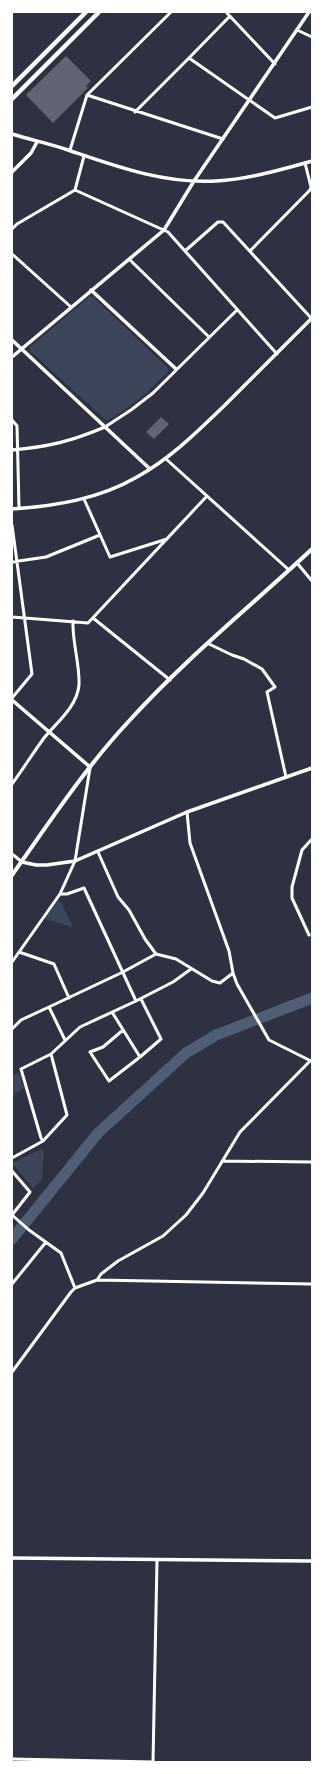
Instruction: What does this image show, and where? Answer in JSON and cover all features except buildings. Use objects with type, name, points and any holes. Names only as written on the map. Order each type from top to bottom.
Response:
[{"type":"main road","points":[[12,86],[86,12]]},
{"type":"main road","points":[[12,99],[99,12]]},
{"type":"main road","points":[[12,875],[90,767],[130,720],[170,680],[311,551]]},
{"type":"street","points":[[70,150],[87,95],[171,12]]},
{"type":"street","points":[[226,12],[275,64]]},
{"type":"street","points":[[12,357],[164,230],[194,181],[250,101],[309,12]]},
{"type":"street","points":[[136,112],[230,16]]},
{"type":"street","points":[[297,30],[312,37]]},
{"type":"street","points":[[189,58],[275,118],[312,107]]},
{"type":"street","points":[[87,95],[223,139]]},
{"type":"street","points":[[12,134],[70,150],[84,156],[148,175],[194,181],[216,181],[249,177],[312,161]]},
{"type":"street","points":[[12,172],[32,153],[37,142]]},
{"type":"street","points":[[12,229],[17,224],[75,190],[84,156]]},
{"type":"street","points":[[250,251],[310,190],[311,187],[305,163]]},
{"type":"street","points":[[75,190],[164,230],[185,251],[277,354]]},
{"type":"street","points":[[12,509],[58,504],[84,499],[122,484],[166,459],[185,443],[312,319],[250,251],[220,221],[185,251]]},
{"type":"street","points":[[12,254],[71,307]]},
{"type":"street","points":[[128,259],[209,338]]},
{"type":"street","points":[[91,290],[176,369]]},
{"type":"street","points":[[12,450],[71,441],[105,427],[153,393],[237,310]]},
{"type":"street","points":[[12,340],[150,469]]},
{"type":"street","points":[[12,420],[17,426],[20,508]]},
{"type":"street","points":[[166,459],[289,570]]},
{"type":"street","points":[[12,617],[88,623],[207,496]]},
{"type":"street","points":[[84,499],[110,557],[168,538]]},
{"type":"street","points":[[12,525],[32,674],[12,699],[49,733],[90,767],[76,861],[60,894],[12,962]]},
{"type":"street","points":[[12,562],[46,557],[100,535]]},
{"type":"street","points":[[297,563],[312,581]]},
{"type":"street","points":[[93,618],[170,680]]},
{"type":"street","points":[[12,784],[73,702],[78,689],[72,621]]},
{"type":"street","points":[[209,644],[262,669],[273,683],[275,687],[267,692],[286,777]]},
{"type":"street","points":[[12,854],[22,862],[36,864],[76,861],[188,812],[312,768]]},
{"type":"street","points":[[97,1280],[101,1274],[118,1261],[164,1236],[186,1215],[203,1193],[240,1132],[251,1119],[311,1061],[269,1040],[259,1025],[254,1012],[232,972],[229,951],[190,843],[188,812]]},
{"type":"street","points":[[309,936],[292,898],[292,887],[302,850],[312,839]]},
{"type":"street","points":[[98,852],[118,897],[129,910],[144,939],[156,954],[176,959],[191,969],[220,983],[232,972]]},
{"type":"street","points":[[60,894],[67,894],[84,888],[136,1001]]},
{"type":"street","points":[[19,952],[54,964],[69,998]]},
{"type":"street","points":[[12,1029],[21,1020],[123,972],[156,954]]},
{"type":"street","points":[[43,1141],[20,1069],[51,1054],[80,1027],[141,999],[173,982],[191,969]]},
{"type":"street","points":[[123,1030],[103,1047],[90,1052],[109,1081],[161,1039],[141,999]]},
{"type":"street","points":[[50,1007],[65,1040]]},
{"type":"street","points":[[112,1012],[140,1057]]},
{"type":"street","points":[[12,1158],[43,1141],[67,1115],[51,1054]]},
{"type":"street","points":[[222,1160],[312,1162]]},
{"type":"street","points":[[12,1171],[30,1192],[12,1215],[29,1230],[62,1253],[75,1288]]},
{"type":"street","points":[[12,1284],[46,1242]]},
{"type":"street","points":[[12,1372],[75,1288],[97,1280],[312,1284]]},
{"type":"street","points":[[12,1558],[312,1561]]},
{"type":"street","points":[[12,1759],[153,1762],[157,1560]]},
{"type":"shaded area","points":[[89,297],[93,297],[168,368],[169,371],[141,398],[109,420],[106,420],[30,351],[30,347]]},
{"type":"shaded area","points":[[57,902],[61,902],[73,927],[45,919]]},
{"type":"shaded area","points":[[17,1073],[20,1074],[24,1088],[12,1095],[12,1075]]},
{"type":"shaded area","points":[[42,1149],[44,1151],[42,1179],[33,1188],[12,1163]]},
{"type":"waterway","points":[[12,1239],[98,1133],[186,1053],[216,1035],[312,998]]}]
